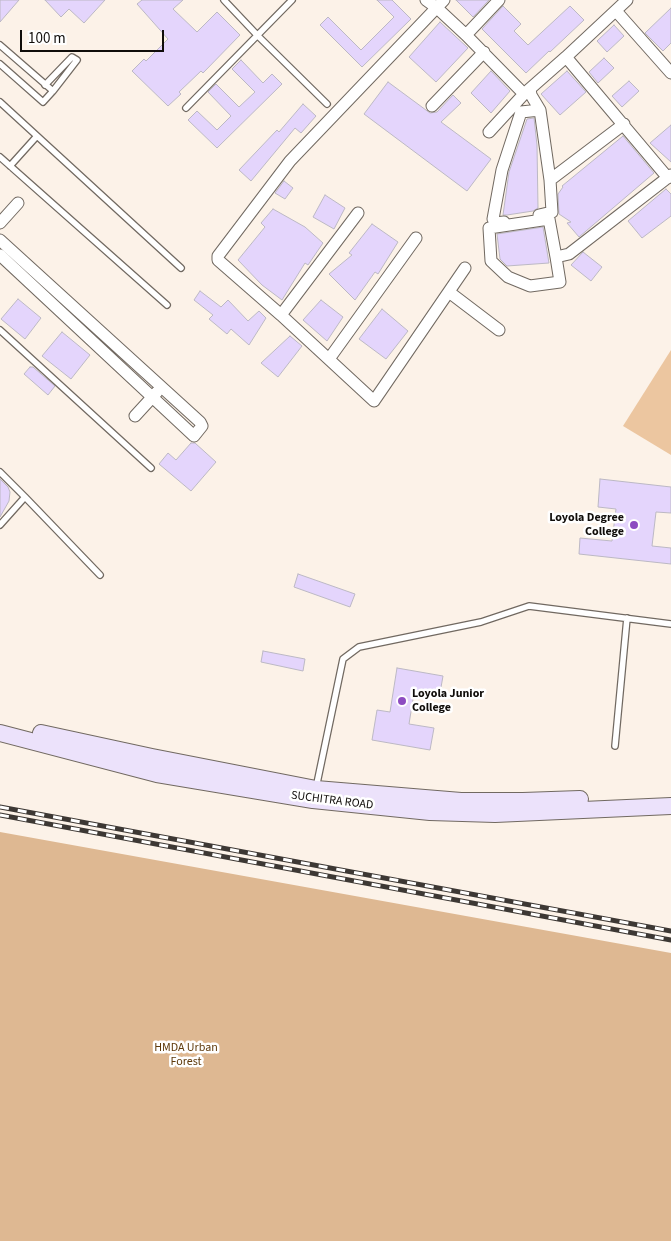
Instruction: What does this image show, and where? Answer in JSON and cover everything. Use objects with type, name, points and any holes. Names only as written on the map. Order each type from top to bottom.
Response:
[{"type":"main road","name":"SUCHITRA ROAD","points":[[0,723],[88,749],[157,774],[313,800],[430,812],[495,814],[671,806]]},
{"type":"main road","name":"SUCHITRA ROAD","points":[[0,733],[88,749],[152,757],[316,789],[461,801],[523,802],[671,795]]},
{"type":"street","points":[[426,0],[441,4],[466,35],[531,96],[540,110],[550,180],[552,212],[496,224],[494,222],[502,170],[521,112],[540,110]]},
{"type":"street","points":[[466,35],[499,0]]},
{"type":"street","points":[[488,132],[527,92],[627,0]]},
{"type":"street","points":[[441,4],[290,161],[218,256],[219,262],[281,315],[374,401],[465,268]]},
{"type":"street","points":[[616,11],[669,67]]},
{"type":"street","points":[[432,106],[484,52]]},
{"type":"street","points":[[556,257],[569,254],[669,177],[566,57]]},
{"type":"street","points":[[550,180],[624,124]]},
{"type":"street","points":[[0,223],[18,203]]},
{"type":"street","points":[[281,315],[358,213]]},
{"type":"street","points":[[549,219],[556,257],[560,282],[530,286],[508,277],[491,261],[488,228],[549,219]]},
{"type":"street","points":[[329,359],[416,238]]},
{"type":"street","points":[[0,240],[201,424],[194,436],[0,255]]},
{"type":"street","points":[[449,292],[499,330]]},
{"type":"street","points":[[110,358],[119,348]]},
{"type":"street","points":[[134,416],[162,387]]},
{"type":"lane","points":[[224,0],[326,104]]},
{"type":"lane","points":[[186,108],[292,0]]},
{"type":"lane","points":[[0,45],[53,91]]},
{"type":"lane","points":[[0,64],[43,102],[77,60],[72,57],[46,85]]},
{"type":"lane","points":[[0,102],[181,268]]},
{"type":"lane","points":[[10,166],[38,136]]},
{"type":"lane","points":[[0,157],[167,305]]},
{"type":"lane","points":[[0,330],[150,468]]},
{"type":"lane","points":[[0,472],[100,575]]},
{"type":"lane","points":[[0,525],[24,497]]},
{"type":"lane","points":[[316,789],[343,659],[359,647],[481,622],[529,606],[671,624]]},
{"type":"lane","points":[[615,746],[627,618]]},
{"type":"shaded area","points":[[671,350],[671,455],[623,426]]},
{"type":"green space","name":"HMDA Urban Forest","points":[[0,832],[671,953],[671,1241],[0,1241]]},
{"type":"building","points":[[0,0],[19,0],[0,22]]},
{"type":"building","points":[[45,0],[105,0],[84,23],[69,9],[61,17]]},
{"type":"building","points":[[142,0],[183,0],[173,9],[197,32],[217,12],[240,35],[203,73],[201,71],[179,92],[181,94],[168,106],[132,71],[144,59],[146,61],[168,39],[137,4]]},
{"type":"building","points":[[377,0],[392,0],[411,19],[362,67],[320,25],[328,17],[361,50],[394,17]]},
{"type":"building","points":[[456,0],[489,0],[473,17]]},
{"type":"building","points":[[503,6],[521,24],[514,31],[528,45],[570,6],[584,20],[526,73],[482,29]]},
{"type":"building","points":[[671,8],[671,43],[663,51],[645,33]]},
{"type":"building","points":[[440,22],[468,48],[436,82],[409,57]]},
{"type":"building","points":[[614,25],[624,36],[607,52],[597,41]]},
{"type":"building","points":[[604,58],[614,68],[598,83],[589,72]]},
{"type":"building","points":[[241,60],[263,83],[272,74],[282,84],[217,148],[188,120],[197,111],[217,130],[231,116],[208,92],[216,84],[239,107],[255,92],[232,69]]},
{"type":"building","points":[[491,71],[510,91],[491,113],[471,93]]},
{"type":"building","points":[[567,71],[586,92],[560,115],[541,94]]},
{"type":"building","points":[[629,81],[639,91],[622,107],[612,96]]},
{"type":"building","points":[[388,82],[430,113],[437,112],[453,95],[461,103],[441,122],[491,159],[467,191],[364,114]]},
{"type":"building","points":[[303,104],[316,116],[301,133],[295,128],[251,181],[239,170],[277,130],[279,132]]},
{"type":"building","points":[[534,118],[537,145],[538,208],[533,211],[503,215],[509,172],[527,119]]},
{"type":"building","points":[[671,125],[671,162],[650,143]]},
{"type":"building","points":[[623,136],[654,173],[579,237],[567,223],[571,222],[559,214],[558,194],[562,186]]},
{"type":"building","points":[[284,181],[293,188],[285,199],[275,193]]},
{"type":"building","points":[[666,189],[671,194],[671,216],[642,238],[628,221]]},
{"type":"building","points":[[325,195],[345,208],[334,229],[313,217]]},
{"type":"building","points":[[273,209],[305,227],[323,243],[308,265],[305,263],[282,300],[262,285],[238,260],[265,227],[261,223]]},
{"type":"building","points":[[372,224],[398,242],[378,274],[375,272],[355,300],[329,274],[352,255],[349,253]]},
{"type":"building","points":[[543,227],[549,263],[507,266],[500,259],[497,234]]},
{"type":"building","points":[[583,252],[602,267],[591,281],[571,265]]},
{"type":"building","points":[[200,291],[221,307],[228,300],[248,321],[259,311],[266,318],[249,345],[231,329],[227,334],[209,319],[213,315],[194,300]]},
{"type":"building","points":[[18,299],[41,318],[25,339],[1,319]]},
{"type":"building","points":[[321,300],[343,317],[327,341],[303,320]]},
{"type":"building","points":[[382,309],[408,331],[386,359],[359,339]]},
{"type":"building","points":[[62,332],[90,355],[71,379],[42,356]]},
{"type":"building","points":[[290,336],[302,346],[278,377],[261,363]]},
{"type":"building","points":[[30,367],[33,367],[55,386],[48,395],[24,374]]},
{"type":"building","points":[[191,443],[195,443],[216,462],[191,491],[159,464],[168,453],[176,460]]},
{"type":"building","points":[[0,479],[10,492],[9,501],[0,517]]},
{"type":"building","name":"Loyola Degree College","points":[[600,479],[671,487],[671,513],[656,512],[652,546],[671,548],[671,564],[579,554],[580,538],[612,541],[616,509],[598,507]]},
{"type":"building","points":[[298,574],[355,594],[350,607],[294,587]]},
{"type":"building","points":[[263,651],[305,659],[303,671],[261,662]]},
{"type":"building","points":[[397,668],[443,676],[440,693],[423,690],[423,694],[414,693],[409,724],[434,728],[430,750],[372,740],[377,710],[390,712]]},
{"type":"railway","points":[[0,807],[671,931]]},
{"type":"railway","points":[[0,815],[671,940]]},
{"type":"place","name":"Loyola Degree College","points":[[634,525]]},
{"type":"place","name":"Loyola Junior College","points":[[402,701]]}]
